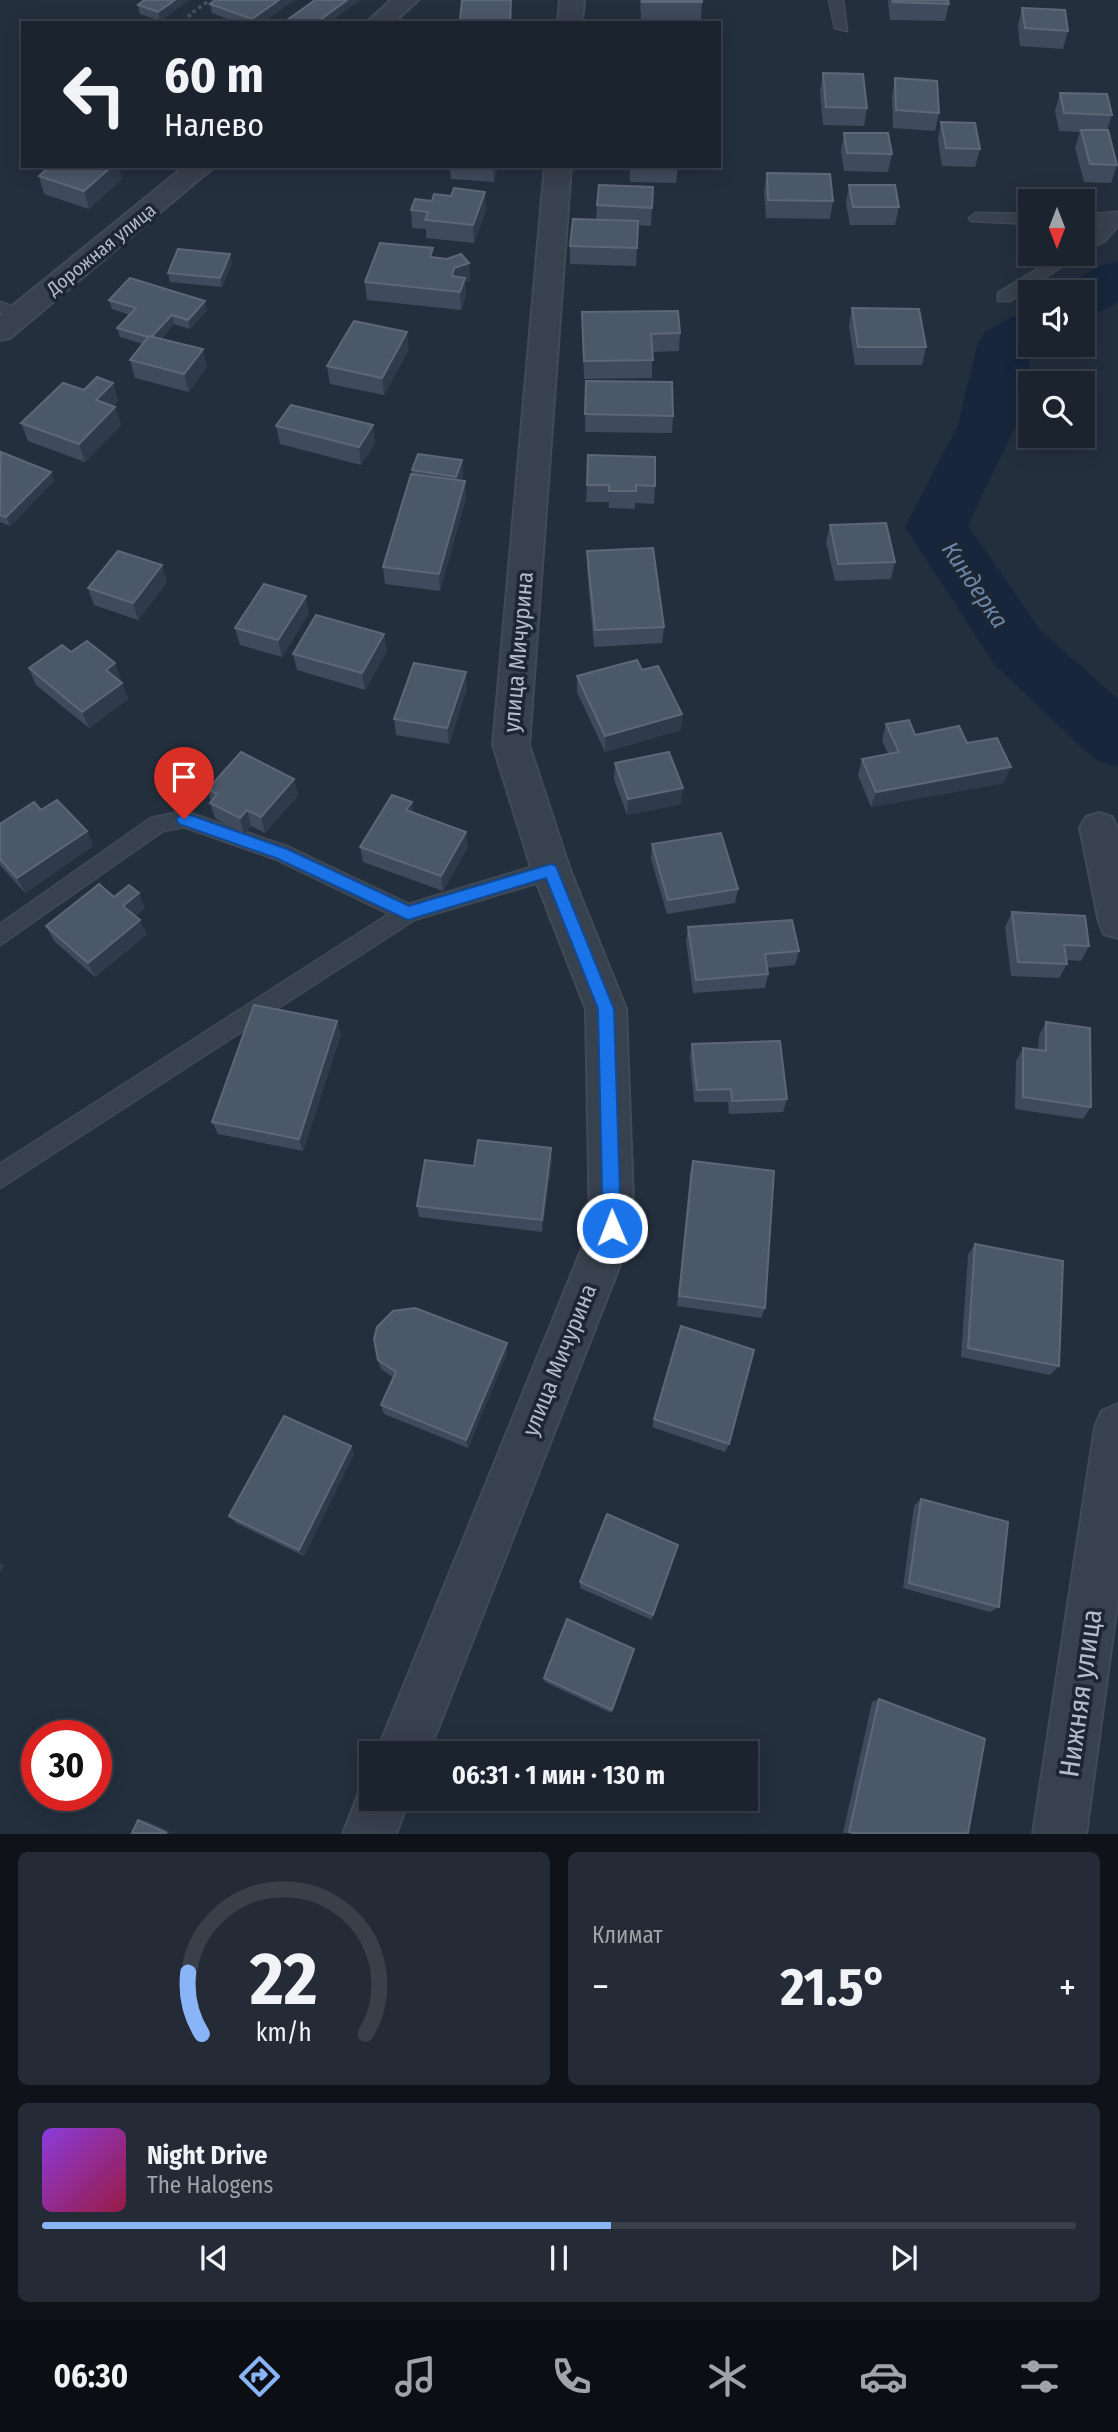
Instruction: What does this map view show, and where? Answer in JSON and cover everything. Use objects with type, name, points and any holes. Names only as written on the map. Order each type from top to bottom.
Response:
[{"type":"street","points":[[380,21],[406,0]]},
{"type":"street","points":[[570,21],[572,0]]},
{"type":"street","name":"Дорожная улица","points":[[7,318],[199,168]]},
{"type":"street","name":"улица Мичурина","points":[[407,1741],[612,1228],[606,1009],[551,870],[511,744],[558,168]]},
{"type":"street","points":[[1099,828],[1118,922]]},
{"type":"street","name":"Нижняя улица","points":[[1059,1833],[1118,1427]]},
{"type":"street","points":[[369,1833],[378,1811]]},
{"type":"lane","points":[[836,0],[842,28]]},
{"type":"lane","points":[[976,218],[1018,219]]},
{"type":"lane","points":[[1096,219],[1116,218]]},
{"type":"lane","points":[[1096,240],[1116,218]]},
{"type":"lane","points":[[1004,298],[1053,266]]},
{"type":"lane","points":[[0,936],[158,824],[184,819],[282,853],[408,913]]},
{"type":"lane","points":[[0,1177],[408,913],[551,870]]},
{"type":"path","points":[[193,21],[189,15],[210,0]]},
{"type":"building","points":[[144,0],[175,0],[158,12],[138,5]]},
{"type":"building","points":[[215,0],[279,0],[252,19],[210,4]]},
{"type":"building","points":[[315,0],[347,0],[319,21],[286,21]]},
{"type":"building","points":[[462,0],[511,0],[510,20],[460,20]]},
{"type":"building","points":[[702,0],[702,2],[642,2]]},
{"type":"building","points":[[948,0],[949,4],[893,2]]},
{"type":"building","points":[[1022,8],[1065,10],[1068,31],[1025,28]]},
{"type":"building","points":[[823,73],[863,74],[867,108],[826,107]]},
{"type":"building","points":[[895,78],[937,81],[939,113],[896,110]]},
{"type":"building","points":[[1060,93],[1107,94],[1112,115],[1064,113]]},
{"type":"building","points":[[941,122],[975,123],[980,149],[946,148]]},
{"type":"building","points":[[1081,130],[1108,130],[1117,165],[1090,164]]},
{"type":"building","points":[[844,133],[888,133],[892,154],[847,153]]},
{"type":"building","points":[[48,168],[110,168],[84,191],[39,176]]},
{"type":"building","points":[[767,173],[830,174],[833,201],[768,200]]},
{"type":"building","points":[[599,185],[653,187],[652,208],[597,205]]},
{"type":"building","points":[[849,185],[895,185],[899,207],[853,207]]},
{"type":"building","points":[[454,188],[485,192],[473,225],[425,220],[428,212],[411,210],[415,199],[432,201],[434,194],[451,196]]},
{"type":"building","points":[[573,219],[638,221],[637,248],[570,246]]},
{"type":"building","points":[[380,243],[433,248],[430,257],[447,259],[461,254],[469,263],[454,268],[452,276],[465,278],[460,292],[365,282]]},
{"type":"building","points":[[178,249],[230,254],[220,278],[168,273]]},
{"type":"building","points":[[130,278],[205,301],[188,320],[172,315],[152,336],[117,328],[136,308],[109,300]]},
{"type":"building","points":[[852,308],[919,309],[926,347],[858,347]]},
{"type":"building","points":[[678,311],[680,333],[651,334],[653,360],[584,361],[582,312]]},
{"type":"building","points":[[354,321],[407,332],[382,378],[327,366]]},
{"type":"building","points":[[149,336],[203,349],[184,374],[130,360]]},
{"type":"building","points":[[97,377],[113,383],[96,400],[115,407],[79,444],[21,423],[63,383],[84,390]]},
{"type":"building","points":[[586,381],[672,382],[673,416],[585,414]]},
{"type":"building","points":[[291,405],[373,425],[359,447],[276,426]]},
{"type":"building","points":[[1,452],[51,472],[6,517],[0,515]]},
{"type":"building","points":[[418,454],[462,460],[456,477],[412,470]]},
{"type":"building","points":[[588,455],[655,457],[655,486],[636,485],[636,491],[609,491],[609,485],[587,485]]},
{"type":"building","points":[[411,474],[465,481],[439,574],[383,567]]},
{"type":"building","points":[[886,523],[895,562],[838,564],[830,525]]},
{"type":"building","points":[[653,548],[664,627],[595,630],[587,551]]},
{"type":"building","points":[[118,551],[162,565],[133,603],[88,588]]},
{"type":"building","points":[[264,584],[306,596],[278,640],[235,628]]},
{"type":"building","points":[[316,615],[384,634],[362,673],[293,654]]},
{"type":"building","points":[[87,641],[115,663],[106,670],[122,683],[82,712],[29,668],[62,645],[71,652]]},
{"type":"building","points":[[637,660],[642,670],[658,666],[682,714],[605,736],[577,676]]},
{"type":"building","points":[[414,663],[466,672],[447,728],[394,719]]},
{"type":"building","points":[[909,720],[915,735],[959,726],[967,743],[997,738],[1011,767],[876,792],[862,759],[899,752],[886,724]]},
{"type":"building","points":[[241,752],[294,779],[261,817],[247,810],[240,818],[210,803],[217,794],[208,789]]},
{"type":"building","points":[[669,752],[683,788],[628,799],[615,763]]},
{"type":"building","points":[[392,795],[412,802],[406,810],[466,832],[441,876],[360,847]]},
{"type":"building","points":[[57,800],[87,831],[17,878],[0,859],[0,824],[34,802],[41,810]]},
{"type":"building","points":[[721,833],[738,889],[668,900],[652,844]]},
{"type":"building","points":[[99,884],[114,897],[129,885],[139,893],[123,906],[140,920],[88,963],[46,926]]},
{"type":"building","points":[[1012,912],[1085,916],[1089,946],[1064,945],[1067,964],[1018,962]]},
{"type":"building","points":[[792,920],[799,951],[765,954],[768,974],[696,980],[688,927]]},
{"type":"building","points":[[254,1005],[337,1021],[299,1139],[212,1122]]},
{"type":"building","points":[[1046,1022],[1090,1028],[1091,1107],[1023,1097],[1023,1048],[1046,1051]]},
{"type":"building","points":[[780,1041],[787,1099],[732,1101],[731,1089],[697,1090],[692,1044]]},
{"type":"building","points":[[478,1140],[551,1148],[542,1220],[417,1206],[425,1160],[474,1166]]},
{"type":"building","points":[[693,1161],[774,1171],[765,1308],[679,1296]]},
{"type":"building","points":[[975,1244],[1063,1261],[1059,1366],[968,1348]]},
{"type":"building","points":[[415,1308],[507,1343],[466,1440],[381,1405],[396,1372],[378,1360],[374,1339],[377,1327],[393,1311]]},
{"type":"building","points":[[681,1326],[754,1350],[729,1444],[654,1419]]},
{"type":"building","points":[[284,1416],[351,1446],[299,1550],[229,1516]]},
{"type":"building","points":[[921,1499],[1008,1522],[999,1607],[909,1583]]},
{"type":"building","points":[[607,1514],[678,1545],[653,1615],[580,1582]]},
{"type":"building","points":[[567,1619],[634,1649],[612,1710],[544,1678]]},
{"type":"building","points":[[879,1699],[985,1739],[968,1833],[849,1832]]},
{"type":"building","points":[[138,1820],[167,1833],[132,1833]]},
{"type":"waterway","name":"Киндерка","points":[[1095,292],[1118,278]]},
{"type":"waterway","name":"Киндерка","points":[[1018,338],[1005,345],[987,425],[936,527],[1017,647],[1118,740]]},
{"type":"route","points":[[184,819],[282,853],[408,913],[551,870],[606,1009],[612,1228]]}]
